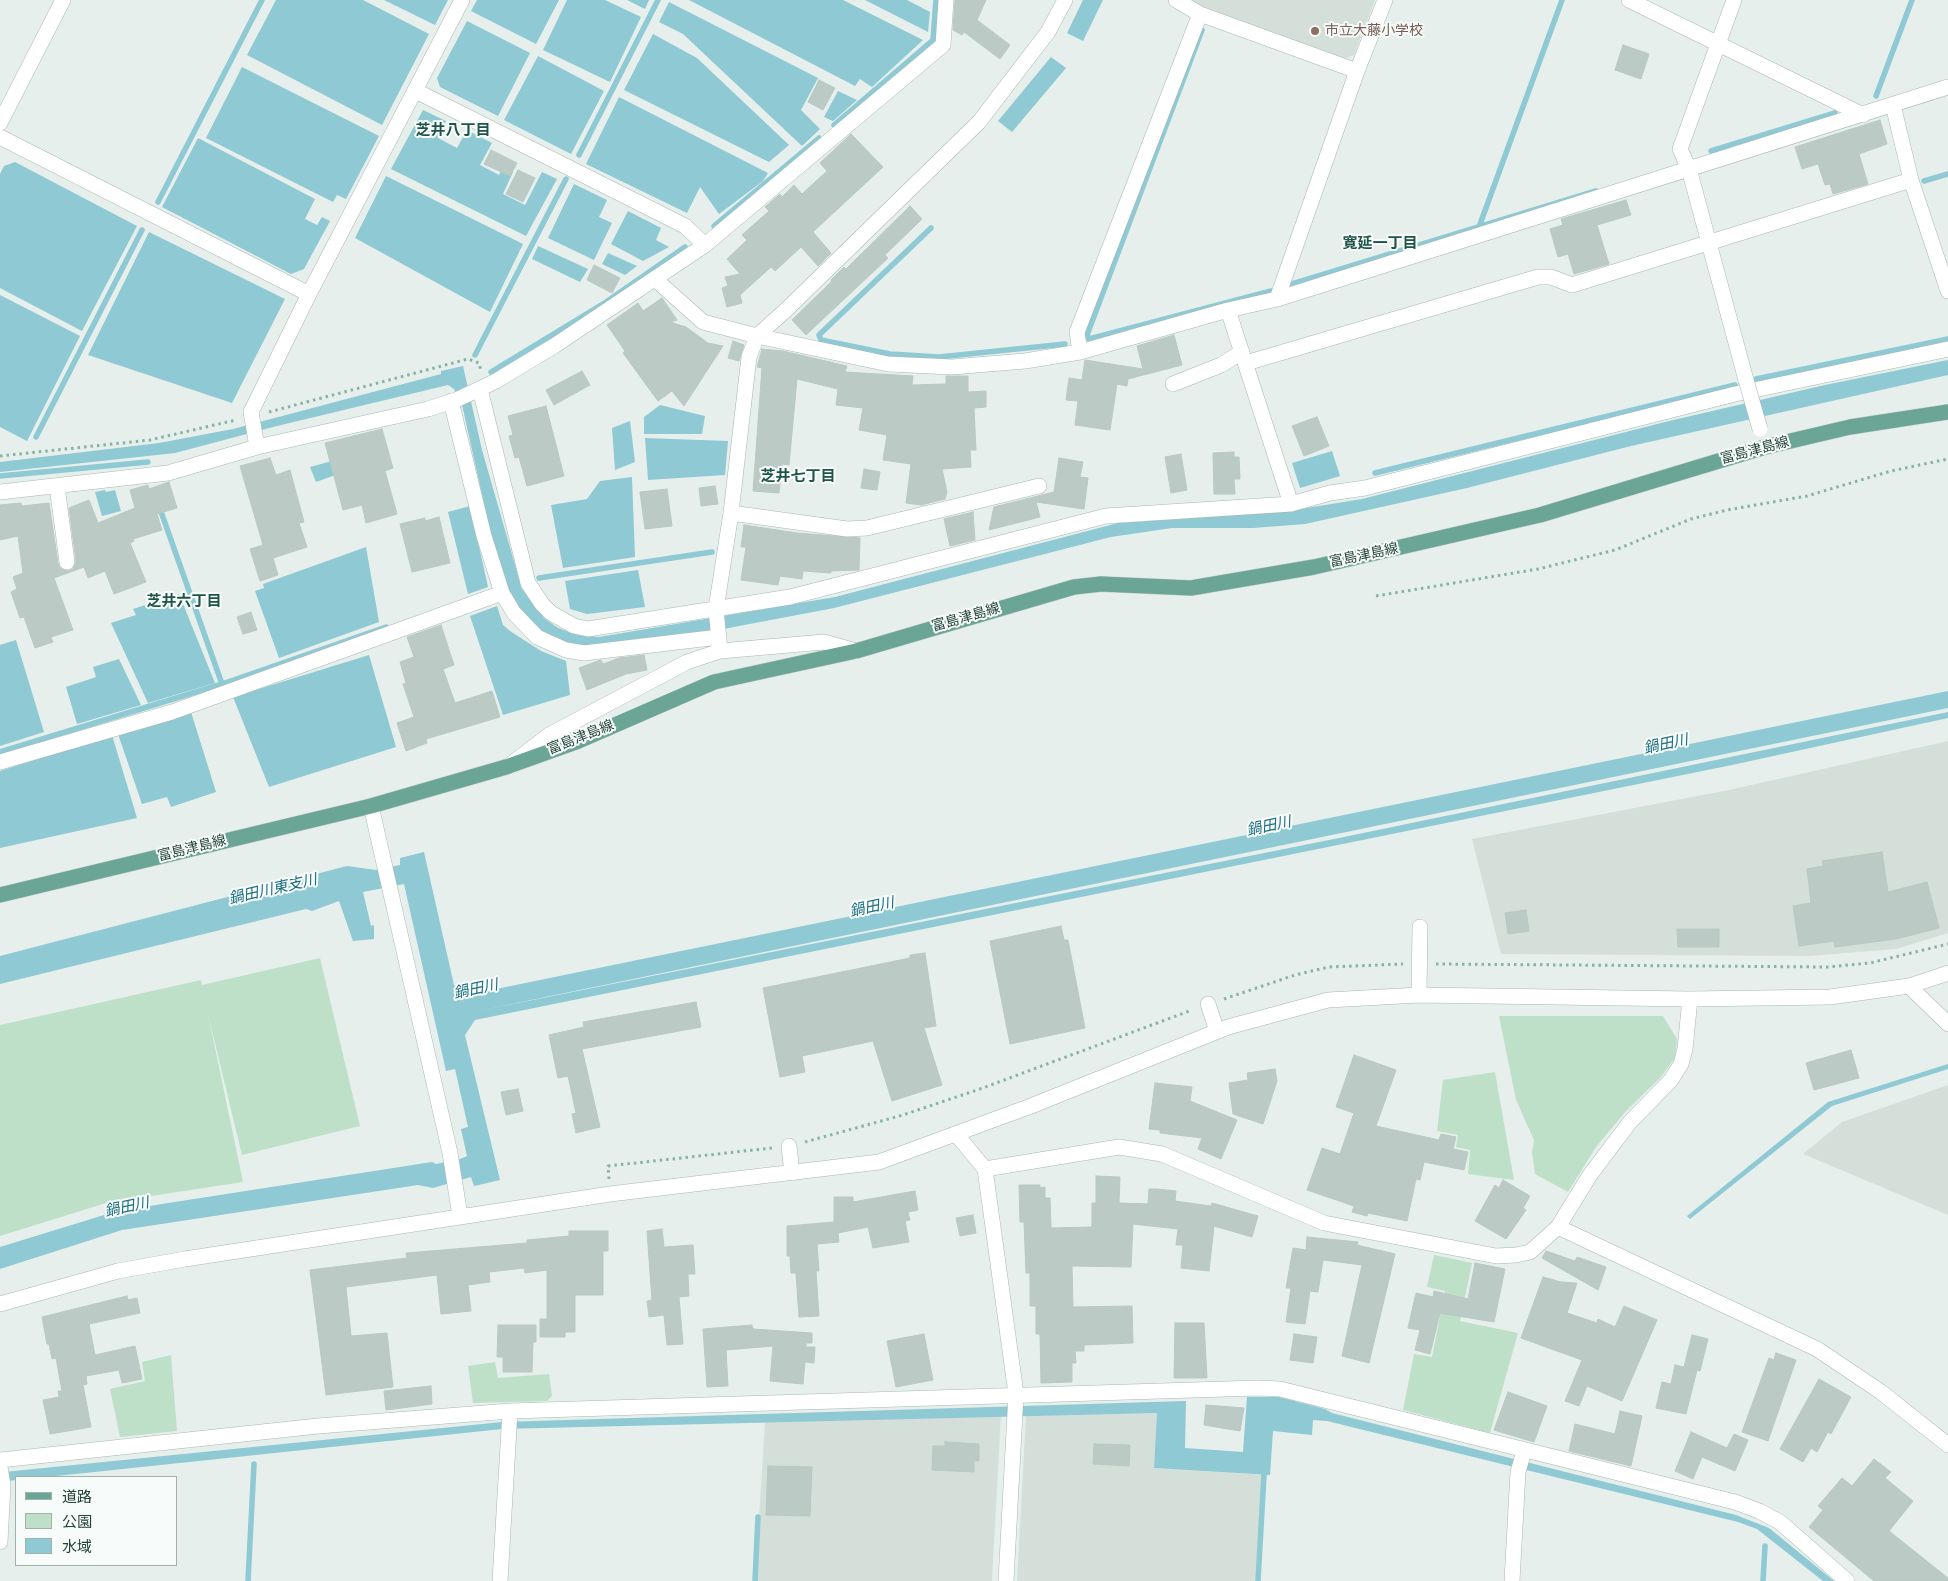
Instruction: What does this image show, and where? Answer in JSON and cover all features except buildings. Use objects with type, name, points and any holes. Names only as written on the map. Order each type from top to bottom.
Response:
[{"type":"main road","name":"富島津島線","points":[[0,896],[371,806],[506,768],[576,742],[714,682],[856,651],[1074,587],[1101,584],[1191,588],[1314,567],[1540,515],[1765,446],[1850,427],[1948,412]]},
{"type":"street","points":[[0,123],[63,0]]},
{"type":"street","points":[[258,447],[251,412],[309,294],[462,0]]},
{"type":"street","points":[[0,492],[168,473],[258,447],[390,418],[453,400],[480,389],[554,346],[705,245],[943,45],[946,0]]},
{"type":"street","points":[[719,640],[716,609],[731,513],[749,357],[757,336],[788,309],[979,122],[1048,32],[1065,0]]},
{"type":"street","points":[[1176,0],[1200,14],[1357,71]]},
{"type":"street","points":[[1277,299],[1357,71],[1385,0]]},
{"type":"street","points":[[1629,0],[1863,115]]},
{"type":"street","points":[[1734,0],[1716,44],[1680,148],[1689,170],[1765,446]]},
{"type":"street","points":[[1080,352],[1077,332],[1200,14]]},
{"type":"street","points":[[655,280],[703,322],[757,336],[888,364],[952,367],[1025,361],[1080,352],[1228,310],[1277,299],[1948,87]]},
{"type":"street","points":[[416,91],[685,226],[705,245]]},
{"type":"street","points":[[1893,105],[1911,180],[1943,254],[1948,291]]},
{"type":"street","points":[[0,137],[309,294]]},
{"type":"street","points":[[1174,384],[1244,358],[1538,277],[1551,277],[1572,285],[1710,244],[1911,180]]},
{"type":"street","points":[[1228,310],[1291,504]]},
{"type":"street","points":[[480,389],[528,584],[551,613],[574,626],[588,629],[790,597],[1106,516],[1291,504],[1330,492],[1365,488],[1736,394],[1948,350]]},
{"type":"street","points":[[453,400],[484,536],[502,593],[514,613],[537,637],[566,650],[584,653],[719,640],[824,642],[856,651]]},
{"type":"street","points":[[57,486],[67,562]]},
{"type":"street","points":[[731,513],[847,530],[866,528],[1039,486]]},
{"type":"street","points":[[0,762],[172,712],[502,593]]},
{"type":"street","points":[[506,768],[549,735],[687,662],[719,640]]},
{"type":"street","points":[[371,806],[389,892],[451,1158],[460,1216]]},
{"type":"street","points":[[1418,995],[1420,926]]},
{"type":"street","points":[[0,1304],[118,1271],[610,1194],[879,1162],[956,1134],[1217,1031],[1281,1011],[1328,1000],[1418,995],[1690,998],[1830,997],[1909,986],[1948,973]]},
{"type":"street","points":[[1909,986],[1948,1024]]},
{"type":"street","points":[[985,1169],[1119,1147],[1162,1154],[1324,1223],[1496,1256],[1516,1256],[1530,1252],[1558,1227],[1590,1175],[1630,1122],[1672,1080],[1681,1064],[1685,1049],[1690,998]]},
{"type":"street","points":[[1208,1004],[1217,1031]]},
{"type":"street","points":[[956,1134],[985,1169],[1016,1398],[1006,1581]]},
{"type":"street","points":[[788,1146],[792,1173]]},
{"type":"street","points":[[1558,1227],[1818,1349],[1947,1439]]},
{"type":"street","points":[[0,1460],[318,1426],[509,1414],[1016,1398],[1252,1387],[1280,1389],[1521,1460],[1735,1502],[1759,1511],[1794,1533],[1847,1581]]},
{"type":"street","points":[[500,1581],[509,1414]]},
{"type":"street","points":[[1512,1581],[1521,1460]]},
{"type":"street","points":[[0,1468],[3,1485],[0,1542]]},
{"type":"path","points":[[1376,596],[1538,569],[1615,550],[1691,519],[1727,510],[1807,496],[1891,471],[1948,459]]},
{"type":"shaded area","name":"市立大藤小学校","points":[[1189,0],[1375,0],[1354,55],[1344,59],[1201,7]]},
{"type":"shaded area","points":[[1948,741],[1948,933],[1896,949],[1809,956],[1501,954],[1472,839],[1729,790]]},
{"type":"shaded area","points":[[1948,1085],[1948,1215],[1803,1154],[1842,1122]]},
{"type":"shaded area","points":[[1158,1413],[1154,1468],[1264,1475],[1258,1581],[1017,1581],[1026,1415]]},
{"type":"shaded area","points":[[1001,1415],[992,1581],[755,1581],[765,1422]]},
{"type":"green space","points":[[320,958],[360,1126],[242,1155],[208,1014],[243,1182],[106,1203],[0,1236],[0,1025],[201,980],[202,985]]},
{"type":"green space","points":[[1499,1016],[1663,1016],[1677,1039],[1675,1058],[1661,1077],[1626,1111],[1596,1147],[1568,1192],[1535,1174],[1532,1152],[1534,1140],[1516,1100]]},
{"type":"green space","points":[[1495,1072],[1514,1180],[1468,1174],[1470,1150],[1456,1147],[1458,1135],[1437,1131],[1443,1080]]},
{"type":"green space","points":[[1434,1255],[1472,1263],[1460,1321],[1518,1333],[1490,1433],[1403,1410],[1414,1354],[1432,1357],[1445,1291],[1427,1287]]},
{"type":"green space","points":[[171,1355],[177,1431],[120,1437],[110,1389],[145,1381],[142,1362]]},
{"type":"green space","points":[[495,1362],[498,1378],[549,1374],[552,1396],[547,1401],[473,1403],[468,1366]]},
{"type":"water","points":[[276,0],[363,0],[429,34],[382,125],[247,55]]},
{"type":"water","points":[[384,0],[448,0],[435,25]]},
{"type":"water","points":[[477,0],[559,0],[536,44],[471,11]]},
{"type":"water","points":[[567,0],[605,0],[641,17],[610,82],[543,50]]},
{"type":"water","points":[[627,0],[649,0],[645,9]]},
{"type":"water","points":[[689,0],[843,0],[923,40],[872,87],[860,79],[855,86]]},
{"type":"water","points":[[865,0],[907,0],[930,12],[928,32]]},
{"type":"water","points":[[1083,0],[1103,0],[1083,41],[1067,33]]},
{"type":"water","points":[[669,2],[818,78],[801,110],[820,129],[802,146],[683,34],[659,22]]},
{"type":"water","points":[[467,21],[530,53],[498,116],[440,87],[437,78]]},
{"type":"water","points":[[653,34],[697,58],[789,145],[769,162],[624,90]]},
{"type":"water","points":[[538,56],[604,91],[571,154],[504,120]]},
{"type":"water","points":[[1051,57],[1066,68],[1012,132],[998,121]]},
{"type":"water","points":[[242,67],[379,136],[346,199],[337,195],[333,202],[206,138]]},
{"type":"water","points":[[838,91],[857,100],[833,121],[824,117]]},
{"type":"water","points":[[619,97],[768,173],[763,181],[719,214],[700,187],[687,213],[586,164]]},
{"type":"water","points":[[423,110],[446,121],[438,138],[457,148],[467,130],[492,143],[480,165],[499,175],[503,167],[513,172],[503,194],[525,205],[542,172],[557,179],[526,236],[391,169]]},
{"type":"water","points":[[198,138],[315,199],[305,219],[317,225],[322,217],[330,221],[304,269],[291,274],[162,207]]},
{"type":"water","points":[[15,162],[137,226],[82,331],[0,288],[0,174],[4,166]]},
{"type":"water","points":[[386,176],[523,244],[490,312],[355,238]]},
{"type":"water","points":[[574,184],[607,200],[599,217],[612,223],[594,260],[548,238]]},
{"type":"water","points":[[628,211],[661,228],[656,240],[669,247],[643,261],[611,244]]},
{"type":"water","points":[[149,232],[285,299],[232,403],[88,355]]},
{"type":"water","points":[[538,246],[588,269],[580,282],[532,259]]},
{"type":"water","points":[[608,253],[637,266],[625,275],[602,264]]},
{"type":"water","points":[[0,295],[80,336],[27,441],[0,427]]},
{"type":"water","points":[[1948,360],[1948,375],[1631,446],[1467,488],[1305,524],[1253,528],[1172,528],[1111,537],[834,608],[697,634],[588,648],[546,638],[526,618],[507,589],[491,535],[462,405],[454,389],[448,385],[277,426],[175,453],[0,472],[0,462],[159,443],[233,429],[441,374],[441,371],[463,366],[482,450],[522,589],[544,618],[558,628],[578,635],[599,637],[835,597],[1118,523],[1282,512],[1362,499],[1669,421],[1825,385]]},
{"type":"water","points":[[660,405],[705,416],[702,434],[644,434],[644,417]]},
{"type":"water","points":[[630,421],[635,462],[615,470],[612,428]]},
{"type":"water","points":[[645,438],[728,441],[725,475],[648,480]]},
{"type":"water","points":[[1332,451],[1340,476],[1300,488],[1292,463]]},
{"type":"water","points":[[336,460],[341,473],[316,482],[310,467]]},
{"type":"water","points":[[632,477],[635,557],[563,568],[551,505],[587,499],[600,481]]},
{"type":"water","points":[[105,490],[106,492],[115,490],[121,511],[102,516],[95,492]]},
{"type":"water","points":[[470,506],[488,587],[468,594],[448,512]]},
{"type":"water","points":[[366,547],[379,622],[279,658],[255,591],[264,588],[263,584]]},
{"type":"water","points":[[638,570],[645,607],[587,614],[570,609],[565,581]]},
{"type":"water","points":[[179,594],[215,683],[148,703],[111,623],[136,615],[133,609]]},
{"type":"water","points":[[497,606],[503,625],[510,631],[541,651],[566,661],[570,695],[503,715],[470,616]]},
{"type":"water","points":[[16,640],[44,732],[0,746],[0,645]]},
{"type":"water","points":[[369,655],[396,747],[269,787],[233,697]]},
{"type":"water","points":[[119,659],[141,705],[77,724],[66,687],[96,677],[93,667]]},
{"type":"water","name":"鍋田川東支川","points":[[1948,691],[1948,708],[473,1012],[1339,838],[1948,712],[1948,718],[1732,765],[475,1020],[465,1035],[500,1180],[474,1186],[471,1177],[433,1188],[418,1185],[122,1230],[0,1269],[0,1247],[117,1211],[460,1159],[467,1156],[461,1129],[468,1127],[455,1069],[446,1071],[404,884],[363,892],[371,926],[374,925],[374,939],[353,941],[339,901],[312,911],[306,909],[0,984],[0,956],[347,866],[376,870],[400,865],[400,858],[424,852],[454,985],[467,995]]},
{"type":"water","points":[[191,712],[216,792],[171,807],[167,797],[142,804],[118,734]]},
{"type":"water","points":[[112,735],[137,818],[0,848],[0,771]]},
{"type":"water","points":[[1948,1064],[1948,1069],[1832,1106],[1690,1219],[1687,1216],[1828,1102]]},
{"type":"water","points":[[1247,1397],[1279,1397],[1325,1409],[1332,1413],[1736,1515],[1769,1528],[1834,1581],[1823,1581],[1757,1529],[1738,1522],[1327,1421],[1313,1420],[1312,1435],[1273,1431],[1270,1475],[1154,1468],[1157,1413],[502,1429],[56,1476],[15,1476],[15,1480],[0,1482],[4,1472],[502,1422],[1186,1401],[1185,1448],[1243,1452]]},
{"type":"waterway","points":[[158,202],[262,0]]},
{"type":"waterway","points":[[579,155],[658,0]]},
{"type":"waterway","points":[[834,125],[933,40],[936,0]]},
{"type":"waterway","points":[[1479,227],[1562,0]]},
{"type":"waterway","points":[[1876,96],[1912,0]]},
{"type":"waterway","points":[[1202,30],[1087,335],[1089,339],[1271,291]]},
{"type":"waterway","points":[[1711,151],[1835,113]]},
{"type":"waterway","points":[[714,226],[819,138]]},
{"type":"waterway","points":[[1924,181],[1948,174]]},
{"type":"waterway","points":[[475,355],[566,179]]},
{"type":"waterway","points":[[1292,284],[1596,191]]},
{"type":"waterway","points":[[931,228],[819,335],[821,340],[890,354],[939,357],[1065,344]]},
{"type":"waterway","points":[[36,437],[142,230]]},
{"type":"waterway","points":[[491,372],[606,302],[685,247]]},
{"type":"waterway","points":[[1756,379],[1948,339]]},
{"type":"waterway","points":[[1375,473],[1735,385]]},
{"type":"waterway","points":[[0,476],[148,462]]},
{"type":"waterway","points":[[159,506],[222,684],[386,627]]},
{"type":"waterway","points":[[539,578],[712,552]]},
{"type":"waterway","points":[[0,752],[222,684]]},
{"type":"waterway","points":[[248,1581],[254,1464]]},
{"type":"waterway","points":[[1258,1581],[1264,1475]]},
{"type":"waterway","points":[[755,1581],[758,1517]]},
{"type":"waterway","points":[[1763,1581],[1765,1546]]},
{"type":"place","name":"市立大藤小学校","points":[[1315,31]]},
{"type":"district","name":"芝井八丁目","points":[[453,131]]},
{"type":"district","name":"寛延一丁目","points":[[1380,244]]},
{"type":"district","name":"芝井七丁目","points":[[798,477]]},
{"type":"district","name":"芝井六丁目","points":[[184,602]]},
{"type":"water label","name":"鍋田川","points":[[1666,745]]},
{"type":"water label","name":"鍋田川","points":[[1269,827]]},
{"type":"water label","name":"鍋田川","points":[[872,908]]},
{"type":"water label","name":"鍋田川","points":[[476,990]]},
{"type":"water label","name":"鍋田川","points":[[127,1208]]}]
